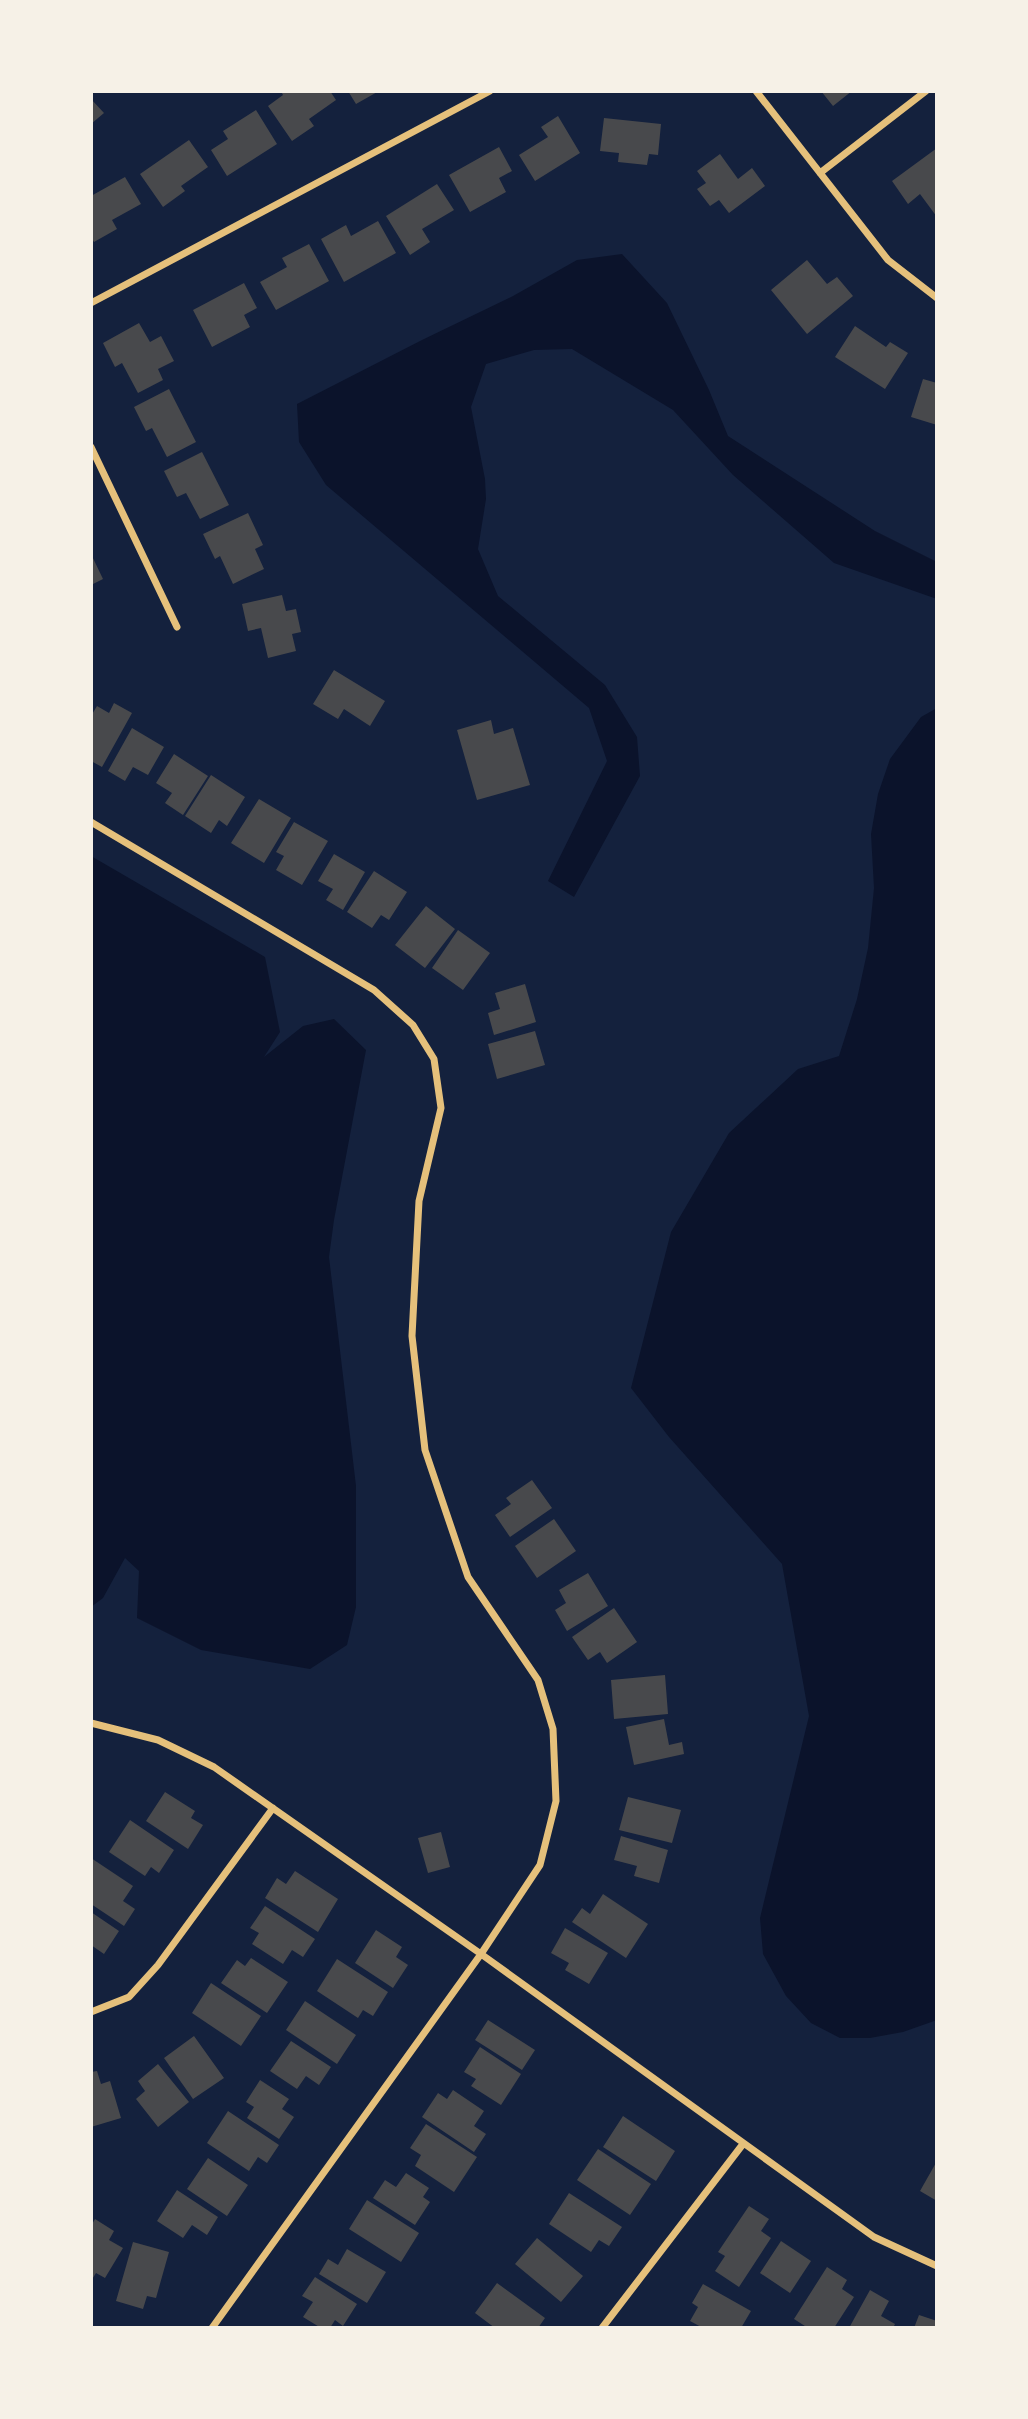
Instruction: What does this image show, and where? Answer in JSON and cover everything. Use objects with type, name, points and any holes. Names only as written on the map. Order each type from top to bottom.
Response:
[{"type":"street","points":[[91,303],[490,91]]},
{"type":"street","points":[[756,91],[888,260],[937,298]]},
{"type":"street","points":[[820,173],[926,91]]},
{"type":"street","points":[[91,447],[177,628]]},
{"type":"street","points":[[91,822],[374,989],[413,1025],[434,1059],[441,1108],[419,1201],[412,1336],[425,1450],[468,1577],[538,1680],[554,1729],[556,1801],[540,1865],[481,1954],[212,2328]]},
{"type":"street","points":[[91,1723],[158,1740],[214,1767],[481,1954],[874,2237],[937,2266]]},
{"type":"street","points":[[91,2012],[129,1997],[151,1973],[273,1808]]},
{"type":"street","points":[[602,2328],[743,2144]]},
{"type":"water","points":[[622,254],[667,303],[728,436],[875,531],[937,562],[937,599],[834,563],[733,475],[673,410],[572,349],[534,350],[486,364],[471,407],[485,479],[486,499],[478,549],[498,596],[605,685],[637,737],[640,776],[574,897],[548,881],[607,761],[589,708],[326,485],[299,442],[297,404],[513,296],[577,260]]},
{"type":"water","points":[[937,708],[937,2020],[903,2032],[870,2038],[840,2038],[811,2023],[786,1996],[763,1954],[760,1918],[809,1716],[782,1564],[669,1437],[631,1388],[671,1232],[729,1133],[798,1069],[839,1056],[857,999],[868,948],[874,888],[871,834],[878,794],[890,759],[921,717]]},
{"type":"water","points":[[91,856],[265,957],[280,1032],[264,1057],[303,1026],[334,1019],[366,1050],[329,1257],[356,1486],[356,1607],[347,1645],[310,1669],[201,1650],[137,1618],[139,1571],[125,1558],[103,1598],[91,1607]]},
{"type":"building","points":[[281,91],[330,91],[336,100],[309,119],[314,126],[292,141],[268,106],[283,95]]},
{"type":"building","points":[[348,91],[379,91],[356,104]]},
{"type":"building","points":[[821,91],[852,91],[833,106]]},
{"type":"building","points":[[91,99],[104,113],[91,124]]},
{"type":"building","points":[[256,110],[277,144],[227,176],[211,150],[228,139],[223,131]]},
{"type":"building","points":[[558,116],[580,153],[535,181],[519,155],[548,137],[541,127]]},
{"type":"building","points":[[604,118],[661,124],[658,155],[649,154],[647,165],[618,162],[619,153],[600,151]]},
{"type":"building","points":[[189,140],[208,167],[181,186],[185,191],[163,207],[140,174]]},
{"type":"building","points":[[499,147],[512,171],[499,178],[506,192],[470,212],[449,175]]},
{"type":"building","points":[[937,148],[937,217],[920,194],[908,204],[892,181]]},
{"type":"building","points":[[720,154],[738,179],[752,168],[765,186],[729,213],[719,200],[710,206],[697,189],[706,183],[697,171]]},
{"type":"building","points":[[125,177],[141,204],[112,220],[117,229],[94,242],[91,237],[91,196]]},
{"type":"building","points":[[437,184],[454,210],[422,229],[430,242],[410,255],[386,216]]},
{"type":"building","points":[[378,221],[396,253],[344,282],[321,239],[346,225],[351,236]]},
{"type":"building","points":[[309,244],[329,281],[276,310],[260,282],[287,267],[282,258]]},
{"type":"building","points":[[807,260],[827,284],[837,277],[853,296],[807,334],[771,290]]},
{"type":"building","points":[[244,283],[257,308],[244,315],[250,327],[212,347],[193,310]]},
{"type":"building","points":[[139,323],[150,342],[161,336],[174,361],[158,369],[163,380],[138,393],[122,363],[115,367],[103,343]]},
{"type":"building","points":[[855,326],[886,347],[890,342],[908,353],[885,389],[835,357]]},
{"type":"building","points":[[923,379],[937,383],[937,425],[911,417]]},
{"type":"building","points":[[169,389],[196,442],[167,457],[152,428],[146,431],[134,407]]},
{"type":"building","points":[[202,452],[229,505],[200,519],[186,493],[177,497],[164,471]]},
{"type":"building","points":[[248,513],[263,545],[255,549],[264,569],[233,584],[220,556],[215,559],[203,534]]},
{"type":"building","points":[[91,554],[103,579],[91,585]]},
{"type":"building","points":[[282,595],[286,611],[296,609],[301,632],[292,634],[296,651],[268,658],[261,628],[248,631],[242,604]]},
{"type":"building","points":[[334,670],[385,701],[370,726],[344,709],[338,719],[313,704]]},
{"type":"building","points":[[114,703],[132,713],[102,767],[91,761],[91,716],[97,706],[109,713]]},
{"type":"building","points":[[491,720],[494,734],[513,728],[530,785],[477,800],[457,730]]},
{"type":"building","points":[[132,728],[164,747],[148,775],[133,767],[125,781],[108,771]]},
{"type":"building","points":[[174,754],[208,776],[183,815],[165,803],[172,793],[156,783]]},
{"type":"building","points":[[211,775],[245,797],[227,826],[219,820],[211,833],[185,816]]},
{"type":"building","points":[[259,799],[291,818],[264,863],[231,843]]},
{"type":"building","points":[[294,822],[328,841],[302,885],[276,870],[284,856],[276,852]]},
{"type":"building","points":[[334,854],[365,872],[343,910],[326,900],[333,889],[318,881]]},
{"type":"building","points":[[374,871],[407,892],[389,920],[381,915],[372,928],[347,912]]},
{"type":"building","points":[[426,906],[455,929],[425,968],[395,945]]},
{"type":"building","points":[[458,930],[490,953],[463,990],[432,968]]},
{"type":"building","points":[[525,984],[536,1022],[494,1035],[488,1013],[500,1009],[495,993]]},
{"type":"building","points":[[535,1031],[545,1065],[497,1079],[488,1044]]},
{"type":"building","points":[[532,1480],[552,1508],[510,1537],[495,1515],[511,1504],[506,1498]]},
{"type":"building","points":[[554,1519],[576,1551],[537,1578],[515,1546]]},
{"type":"building","points":[[588,1573],[608,1606],[567,1631],[555,1610],[566,1603],[559,1590]]},
{"type":"building","points":[[614,1608],[637,1642],[607,1663],[600,1652],[588,1660],[572,1637]]},
{"type":"building","points":[[665,1675],[668,1714],[614,1719],[611,1680]]},
{"type":"building","points":[[664,1719],[669,1745],[682,1742],[684,1754],[634,1765],[626,1727]]},
{"type":"building","points":[[165,1792],[195,1811],[191,1818],[203,1825],[188,1849],[146,1821]]},
{"type":"building","points":[[628,1797],[681,1810],[672,1843],[619,1830]]},
{"type":"building","points":[[130,1820],[174,1850],[159,1873],[151,1867],[145,1876],[109,1852]]},
{"type":"building","points":[[441,1832],[450,1867],[428,1873],[418,1838]]},
{"type":"building","points":[[621,1836],[668,1850],[659,1883],[634,1876],[637,1866],[614,1860]]},
{"type":"building","points":[[91,1858],[133,1886],[123,1901],[135,1909],[124,1926],[91,1904]]},
{"type":"building","points":[[295,1871],[338,1899],[318,1932],[265,1898],[277,1878],[286,1884]]},
{"type":"building","points":[[603,1894],[648,1924],[626,1958],[572,1922],[582,1908],[590,1914]]},
{"type":"building","points":[[265,1906],[315,1939],[303,1957],[292,1950],[283,1964],[252,1944],[259,1933],[250,1928]]},
{"type":"building","points":[[91,1912],[119,1931],[104,1954],[91,1945]]},
{"type":"building","points":[[565,1928],[608,1953],[589,1984],[565,1970],[569,1963],[551,1953]]},
{"type":"building","points":[[376,1930],[402,1947],[396,1957],[408,1965],[393,1988],[355,1963]]},
{"type":"building","points":[[251,1958],[288,1982],[267,2013],[221,1983],[237,1960],[245,1966]]},
{"type":"building","points":[[337,1959],[388,1992],[373,2016],[363,2010],[358,2018],[317,1991]]},
{"type":"building","points":[[211,1983],[261,2016],[241,2046],[192,2013]]},
{"type":"building","points":[[305,2001],[356,2035],[337,2064],[286,2030]]},
{"type":"building","points":[[488,2020],[535,2050],[522,2070],[475,2040]]},
{"type":"building","points":[[194,2036],[224,2078],[193,2099],[164,2058]]},
{"type":"building","points":[[291,2041],[331,2067],[319,2085],[306,2076],[297,2089],[270,2071]]},
{"type":"building","points":[[480,2047],[521,2074],[501,2105],[471,2086],[476,2079],[464,2072]]},
{"type":"building","points":[[158,2064],[189,2102],[158,2127],[136,2099],[145,2091],[138,2081]]},
{"type":"building","points":[[97,2071],[101,2084],[110,2081],[121,2118],[91,2127],[91,2072]]},
{"type":"building","points":[[260,2080],[289,2099],[282,2109],[294,2117],[279,2139],[247,2118],[254,2107],[246,2102]]},
{"type":"building","points":[[453,2090],[484,2111],[474,2126],[486,2134],[474,2152],[422,2117],[438,2093],[447,2099]]},
{"type":"building","points":[[228,2111],[279,2145],[267,2163],[258,2157],[249,2171],[207,2143]]},
{"type":"building","points":[[623,2116],[675,2151],[656,2181],[603,2147]]},
{"type":"building","points":[[426,2124],[477,2157],[454,2192],[415,2166],[421,2155],[410,2148]]},
{"type":"building","points":[[598,2149],[651,2184],[630,2215],[577,2180]]},
{"type":"building","points":[[208,2158],[248,2185],[227,2216],[187,2189]]},
{"type":"building","points":[[937,2161],[937,2201],[920,2191]]},
{"type":"building","points":[[406,2173],[429,2188],[423,2197],[430,2202],[415,2225],[373,2198],[385,2180],[396,2187]]},
{"type":"building","points":[[177,2190],[218,2217],[207,2235],[192,2225],[183,2238],[157,2221]]},
{"type":"building","points":[[569,2193],[622,2227],[609,2246],[599,2240],[591,2252],[549,2224]]},
{"type":"building","points":[[367,2200],[419,2233],[401,2262],[349,2229]]},
{"type":"building","points":[[749,2206],[769,2219],[761,2231],[771,2238],[739,2287],[715,2271],[725,2256],[718,2252]]},
{"type":"building","points":[[95,2219],[114,2231],[109,2240],[123,2248],[105,2278],[96,2273],[91,2281],[91,2226]]},
{"type":"building","points":[[537,2238],[583,2276],[561,2302],[515,2264]]},
{"type":"building","points":[[781,2241],[811,2261],[790,2293],[760,2273]]},
{"type":"building","points":[[133,2242],[169,2252],[156,2298],[147,2296],[143,2309],[116,2301]]},
{"type":"building","points":[[347,2249],[386,2272],[367,2303],[319,2274],[328,2259],[338,2265]]},
{"type":"building","points":[[827,2267],[847,2280],[842,2289],[854,2297],[834,2328],[808,2328],[794,2319]]},
{"type":"building","points":[[315,2277],[357,2304],[343,2326],[335,2320],[330,2328],[321,2328],[303,2317],[313,2302],[302,2296]]},
{"type":"building","points":[[497,2283],[545,2318],[538,2328],[495,2328],[475,2313]]},
{"type":"building","points":[[703,2284],[751,2311],[741,2328],[703,2328],[690,2321],[698,2307],[692,2303]]},
{"type":"building","points":[[870,2290],[889,2301],[881,2316],[895,2324],[893,2328],[849,2328]]},
{"type":"building","points":[[919,2315],[937,2321],[937,2328],[914,2328]]}]
